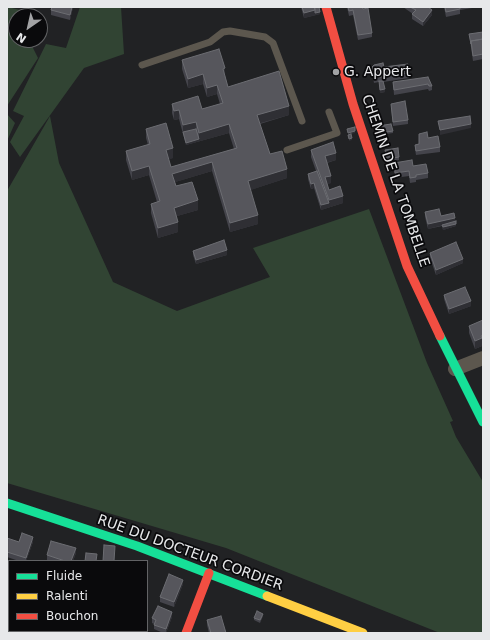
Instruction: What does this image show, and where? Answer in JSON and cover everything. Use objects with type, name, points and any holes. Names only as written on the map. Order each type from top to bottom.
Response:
[{"type":"street","name":"CHEMIN DE LA TOMBELLE","points":[[326,7],[343,69],[394,231],[407,266],[455,369],[483,422]]},
{"type":"street","points":[[455,369],[483,358]]},
{"type":"street","name":"RUE DU DOCTEUR CORDIER","points":[[7,503],[137,546],[362,633]]},
{"type":"street","points":[[186,633],[209,573]]},
{"type":"lane","points":[[142,65],[210,42],[223,32],[230,31],[265,37],[273,43],[302,120]]},
{"type":"lane","points":[[287,150],[337,133],[329,112]]},
{"type":"green space","points":[[8,7],[12,8],[8,8],[8,48],[33,48],[38,58],[7,106]]},
{"type":"green space","points":[[80,7],[121,7],[124,54],[84,68],[20,157],[10,142],[24,116],[13,111],[44,48],[48,48],[48,44],[66,48]]},
{"type":"green space","points":[[7,114],[15,123],[7,141]]},
{"type":"green space","points":[[50,116],[59,163],[113,282],[177,311],[270,277],[253,248],[369,209],[427,363],[453,421],[450,422],[456,437],[483,482],[483,633],[440,633],[226,548],[7,483],[7,191]]},
{"type":"building","points":[[52,7],[72,7],[70,15],[51,10]]},
{"type":"building","points":[[302,7],[314,7],[315,10],[304,13]]},
{"type":"building","points":[[315,7],[319,7],[320,12],[315,13]]},
{"type":"building","points":[[348,7],[362,7],[363,9],[368,8],[372,33],[358,35],[353,10],[349,11]]},
{"type":"building","points":[[410,7],[428,7],[432,10],[423,22],[412,14],[416,10]]},
{"type":"building","points":[[445,7],[460,7],[460,9],[446,12]]},
{"type":"building","points":[[483,32],[483,39],[471,41],[471,44],[469,34]]},
{"type":"building","points":[[483,39],[483,54],[473,56],[471,41]]},
{"type":"building","points":[[219,49],[225,68],[223,69],[228,87],[279,71],[289,106],[257,115],[270,154],[282,151],[287,169],[248,181],[258,215],[230,223],[212,162],[172,174],[176,186],[192,182],[198,200],[174,208],[178,222],[158,228],[151,204],[160,201],[149,166],[132,171],[126,151],[150,144],[146,129],[166,123],[173,148],[166,150],[171,167],[237,148],[229,124],[199,133],[196,122],[183,125],[179,110],[174,111],[172,104],[198,96],[202,109],[223,103],[217,85],[207,88],[203,74],[188,79],[182,60]]},
{"type":"building","points":[[383,63],[384,67],[408,64],[409,73],[374,78],[372,67]]},
{"type":"building","points":[[428,77],[432,86],[429,86],[428,84],[394,90],[393,82]]},
{"type":"building","points":[[379,81],[383,81],[385,89],[380,90]]},
{"type":"building","points":[[405,101],[408,120],[393,122],[391,104]]},
{"type":"building","points":[[470,116],[471,124],[440,130],[438,121]]},
{"type":"building","points":[[391,124],[393,131],[379,133],[378,126]]},
{"type":"building","points":[[355,127],[355,131],[348,133],[347,129]]},
{"type":"building","points":[[196,129],[199,139],[186,143],[183,132]]},
{"type":"building","points":[[427,132],[428,138],[438,136],[440,147],[416,151],[415,145],[419,144],[419,134]]},
{"type":"building","points":[[351,134],[352,138],[349,139],[348,135]]},
{"type":"building","points":[[333,142],[336,153],[325,156],[331,176],[325,177],[329,190],[340,186],[343,196],[329,200],[311,150]]},
{"type":"building","points":[[398,148],[399,157],[387,159],[385,150]]},
{"type":"building","points":[[412,160],[413,166],[426,164],[428,173],[416,175],[416,177],[410,178],[409,171],[395,173],[394,163]]},
{"type":"building","points":[[317,171],[329,203],[321,205],[314,183],[311,184],[308,174]]},
{"type":"building","points":[[439,209],[441,216],[454,213],[455,218],[428,224],[425,212]]},
{"type":"building","points":[[456,221],[456,224],[443,227],[442,225]]},
{"type":"building","points":[[224,240],[227,250],[196,260],[193,251]]},
{"type":"building","points":[[456,242],[463,259],[436,270],[430,253]]},
{"type":"building","points":[[465,287],[471,301],[449,309],[444,295]]},
{"type":"building","points":[[483,320],[482,338],[475,341],[469,326]]},
{"type":"building","points":[[22,533],[33,537],[26,558],[7,552],[7,538],[19,542]]},
{"type":"building","points":[[51,541],[76,548],[71,560],[62,560],[47,555]]},
{"type":"building","points":[[104,545],[115,546],[114,560],[103,560]]},
{"type":"building","points":[[86,553],[97,554],[96,560],[85,560]]},
{"type":"building","points":[[169,574],[183,580],[174,602],[160,597]]},
{"type":"building","points":[[158,606],[172,612],[166,629],[154,625],[156,620],[152,618]]},
{"type":"building","points":[[257,611],[263,614],[260,620],[254,618]]},
{"type":"building","points":[[221,616],[226,633],[211,633],[207,620]]},
{"type":"traffic: fast","points":[[440,336],[483,422]]},
{"type":"traffic: fast","points":[[7,503],[137,546],[267,596]]},
{"type":"traffic: slow","points":[[267,596],[363,633]]},
{"type":"traffic: jam","points":[[326,7],[353,104],[407,266],[440,336]]},
{"type":"traffic: jam","points":[[186,633],[209,573]]},
{"type":"place","name":"G. Appert","points":[[336,72]]}]
